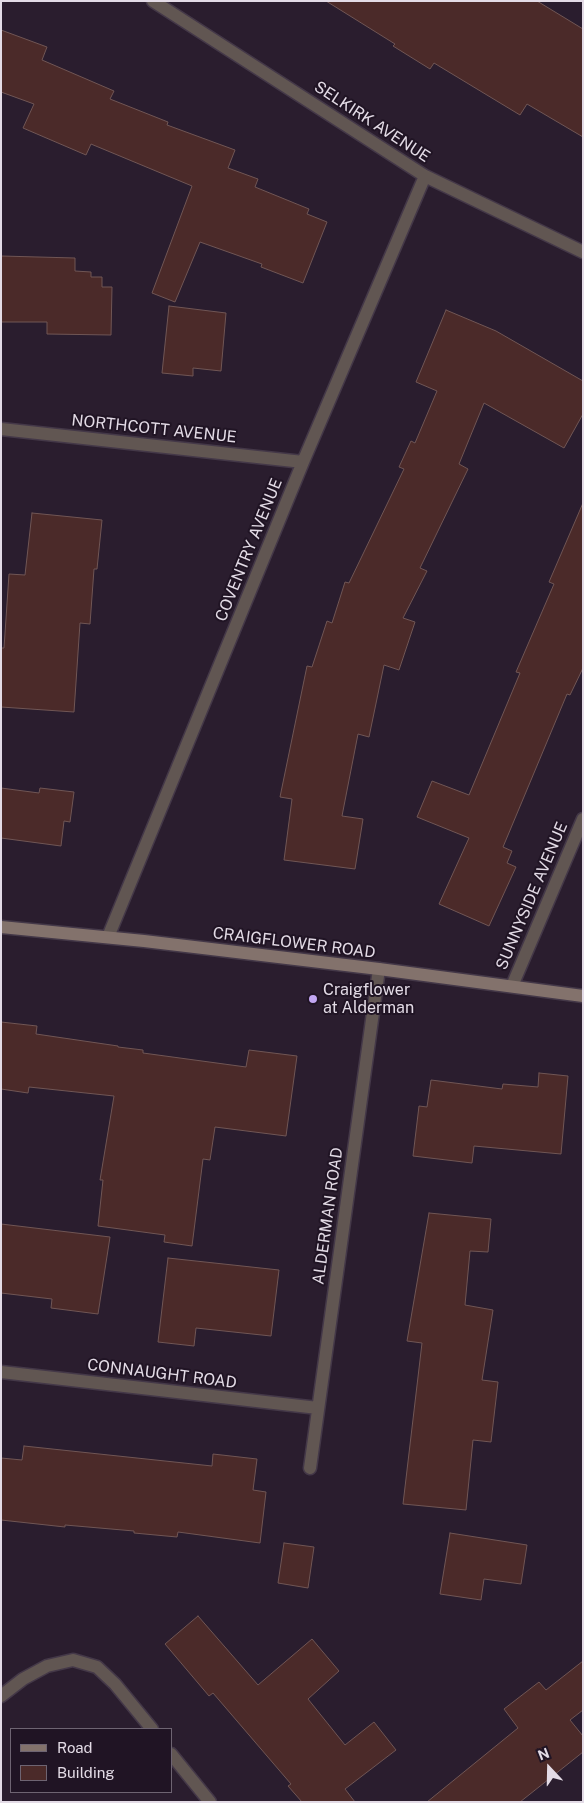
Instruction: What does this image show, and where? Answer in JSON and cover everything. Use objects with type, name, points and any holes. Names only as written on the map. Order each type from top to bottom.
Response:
[{"type":"main road","name":"CRAIGFLOWER ROAD","points":[[1,927],[379,969],[583,996]]},
{"type":"street","name":"SELKIRK AVENUE","points":[[153,1],[425,176],[583,252]]},
{"type":"street","name":"COVENTRY AVENUE","points":[[108,938],[303,462],[425,176]]},
{"type":"street","name":"NORTHCOTT AVENUE","points":[[1,429],[303,462]]},
{"type":"street","name":"SUNNYSIDE AVENUE","points":[[512,986],[583,819]]},
{"type":"street","name":"ALDERMAN ROAD","points":[[310,1468],[379,969]]},
{"type":"street","name":"CONNAUGHT ROAD","points":[[1,1372],[318,1408]]},
{"type":"street","points":[[1,1696],[23,1679],[47,1666],[73,1660],[97,1667],[115,1684],[151,1728]]},
{"type":"street","points":[[172,1755],[210,1802]]},
{"type":"building","points":[[326,1],[537,1],[583,29],[583,137],[527,104],[520,115],[434,63],[430,69],[393,46],[395,44]]},
{"type":"building","points":[[1,30],[47,47],[42,60],[114,91],[110,99],[168,122],[167,125],[235,150],[228,168],[258,179],[255,187],[309,209],[307,214],[327,222],[303,283],[261,267],[262,264],[200,242],[175,302],[152,293],[192,186],[91,144],[86,155],[23,128],[34,104],[1,92]]},
{"type":"building","points":[[1,256],[75,258],[75,271],[91,272],[91,277],[102,277],[102,287],[112,287],[111,335],[47,334],[47,322],[1,322]]},
{"type":"building","points":[[169,306],[226,313],[221,371],[193,368],[193,376],[162,373]]},
{"type":"building","points":[[446,310],[496,331],[583,381],[583,414],[564,448],[484,403],[459,464],[468,469],[420,568],[427,571],[403,618],[415,622],[399,670],[384,665],[369,737],[358,734],[342,816],[363,819],[355,869],[284,860],[292,799],[280,797],[307,666],[312,667],[327,621],[332,623],[345,582],[349,583],[404,469],[399,467],[411,441],[415,443],[437,391],[416,382]]},
{"type":"building","points":[[583,503],[583,668],[570,695],[567,694],[503,847],[512,851],[507,863],[516,867],[489,926],[439,904],[469,838],[417,817],[432,781],[469,795],[520,673],[516,672],[554,584],[549,582]]},
{"type":"building","points":[[32,513],[102,520],[97,569],[94,569],[90,624],[80,623],[74,712],[1,707],[1,648],[4,648],[9,574],[25,575]]},
{"type":"building","points":[[1,788],[39,793],[40,788],[74,792],[70,822],[64,821],[61,846],[1,838]]},
{"type":"building","points":[[1,1022],[37,1026],[36,1034],[143,1050],[143,1053],[246,1067],[249,1050],[297,1056],[286,1136],[215,1127],[210,1160],[203,1159],[192,1246],[164,1242],[165,1235],[98,1226],[103,1180],[100,1180],[114,1096],[29,1087],[28,1093],[1,1089]]},
{"type":"building","points":[[539,1073],[568,1076],[561,1154],[474,1146],[472,1163],[413,1156],[419,1106],[427,1107],[431,1080],[502,1089],[503,1084],[538,1087]]},
{"type":"building","points":[[429,1213],[491,1219],[488,1252],[470,1251],[465,1305],[493,1310],[482,1380],[498,1382],[491,1442],[473,1440],[466,1510],[403,1504],[422,1343],[407,1341]]},
{"type":"building","points":[[1,1224],[110,1237],[98,1314],[51,1308],[52,1299],[1,1293]]},
{"type":"building","points":[[168,1258],[279,1270],[271,1336],[196,1328],[194,1346],[158,1342]]},
{"type":"building","points":[[24,1446],[212,1466],[213,1454],[257,1459],[253,1490],[266,1492],[260,1543],[178,1532],[177,1537],[134,1533],[134,1531],[65,1525],[65,1527],[1,1520],[1,1458],[22,1460]]},
{"type":"building","points":[[450,1533],[527,1545],[521,1584],[484,1579],[481,1600],[440,1594]]},
{"type":"building","points":[[284,1543],[314,1547],[308,1588],[278,1583]]},
{"type":"building","points":[[198,1616],[258,1685],[312,1639],[339,1671],[308,1699],[345,1745],[374,1722],[396,1750],[345,1789],[355,1802],[302,1802],[288,1786],[291,1784],[213,1693],[209,1696],[165,1644]]},
{"type":"building","points":[[583,1661],[583,1710],[570,1720],[583,1736],[583,1752],[520,1802],[427,1802],[518,1728],[504,1709],[539,1682],[546,1690]]},
{"type":"place","name":"Craigflower at Alderman","points":[[313,999]]}]
